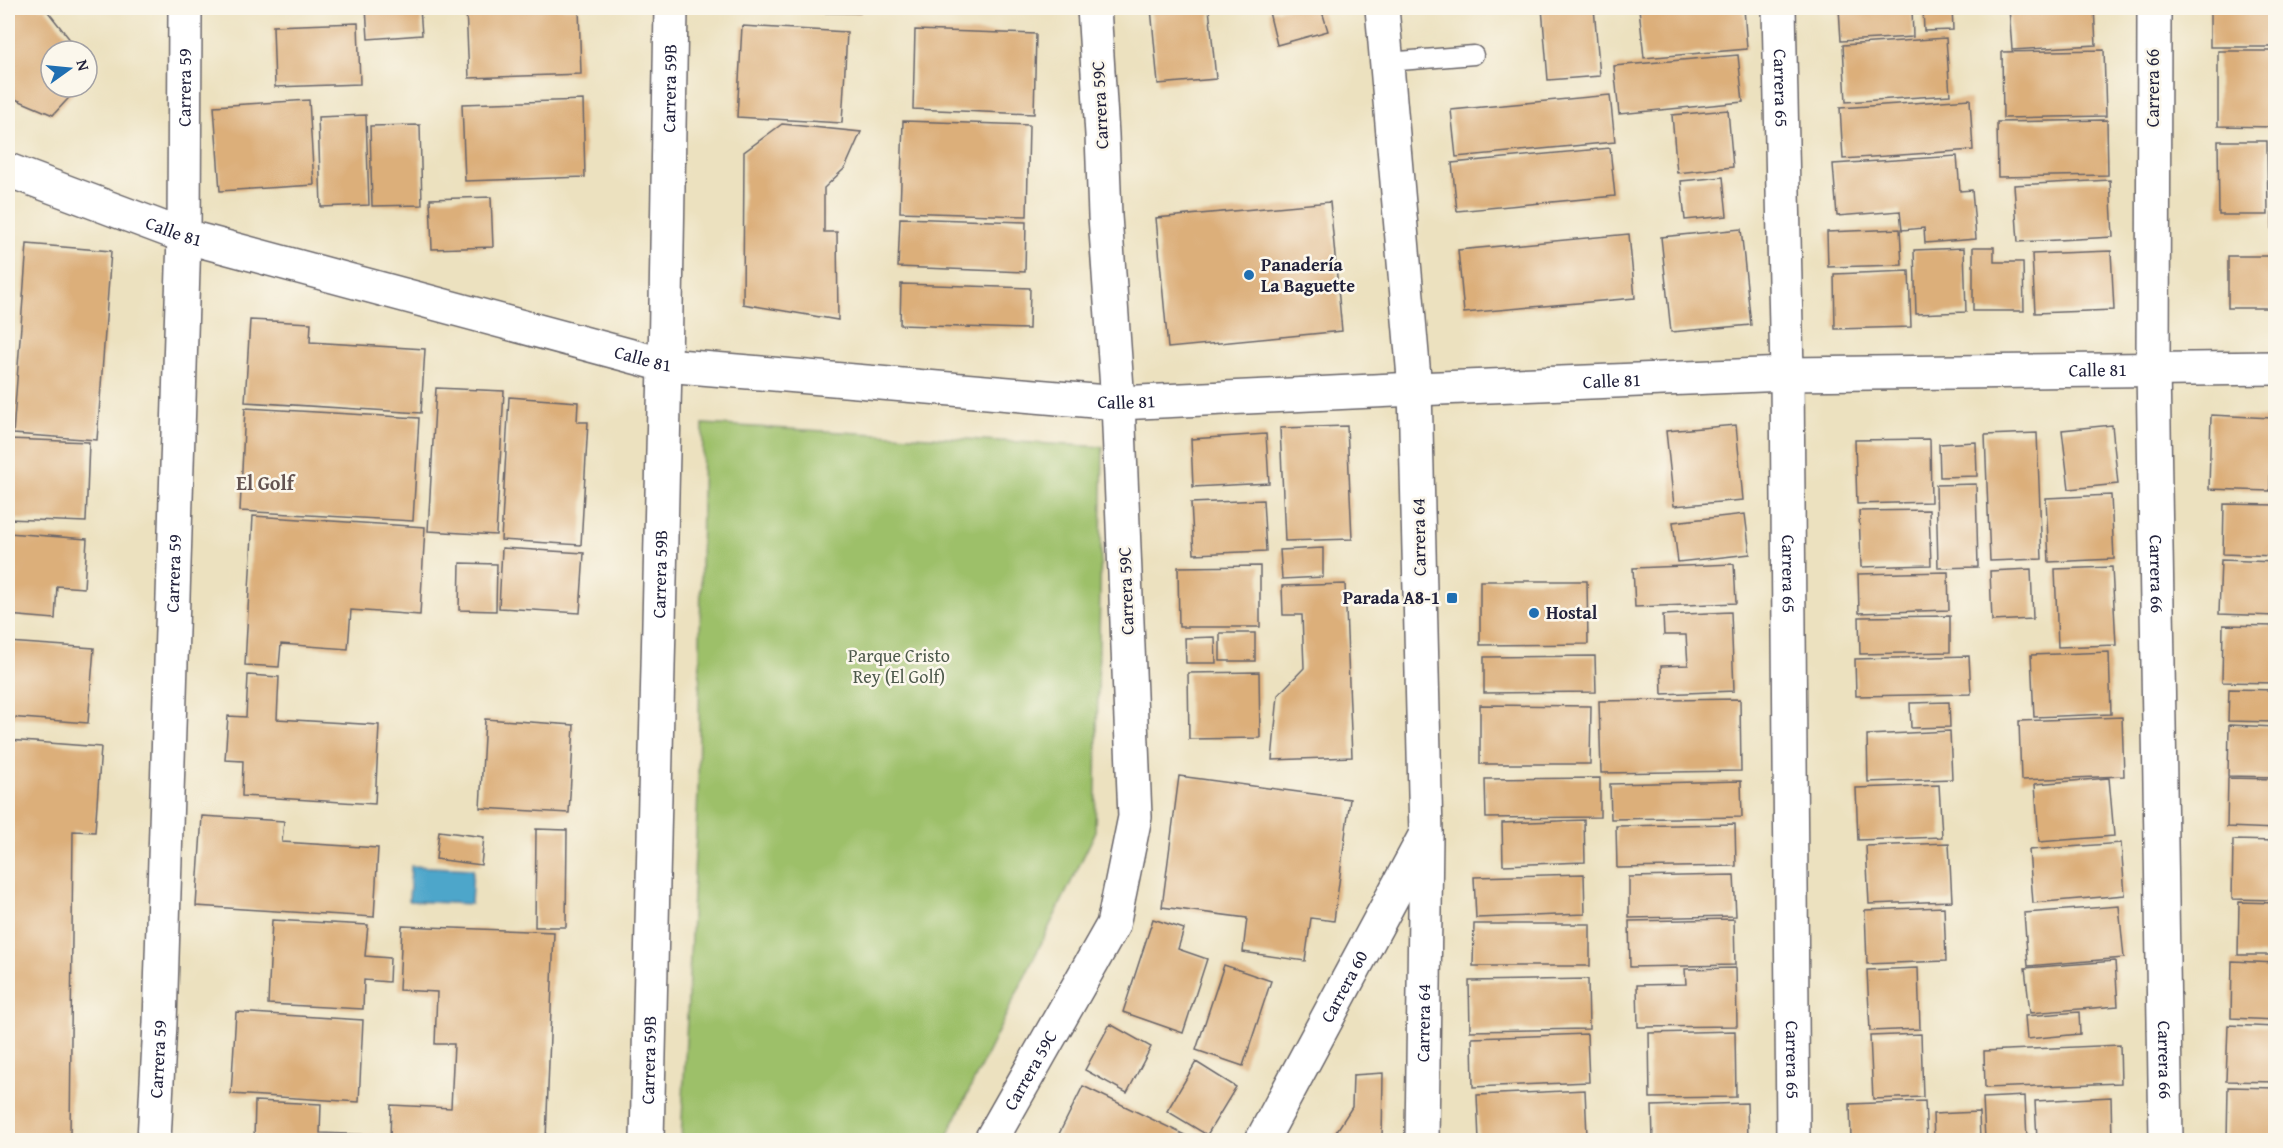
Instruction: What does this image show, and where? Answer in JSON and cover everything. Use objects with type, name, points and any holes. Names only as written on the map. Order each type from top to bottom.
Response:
[{"type":"street","name":"Carrera 59","points":[[154,1140],[161,1011],[184,236],[185,8]]},
{"type":"street","name":"Carrera 59B","points":[[647,1140],[671,8]]},
{"type":"street","name":"Carrera 59C","points":[[991,1140],[1113,925],[1134,817],[1118,403],[1094,8]]},
{"type":"street","name":"Carrera 64","points":[[1382,8],[1415,389],[1426,834],[1422,1140]]},
{"type":"street","name":"Carrera 65","points":[[1779,8],[1787,374],[1793,1140]]},
{"type":"street","name":"Carrera 66","points":[[2154,8],[2153,368],[2166,1140]]},
{"type":"street","name":"Calle 81","points":[[8,170],[184,236],[665,365],[1118,403],[1787,374],[2276,368]]},
{"type":"street","name":"Carrera 60","points":[[1262,1140],[1426,834]]},
{"type":"lane","points":[[1387,62],[1474,55]]},
{"type":"green space","name":"Parque Cristo Rey (El Golf)","points":[[703,424],[1103,447],[1095,833],[945,1140],[681,1140],[698,793]]},
{"type":"water","points":[[411,866],[473,869],[471,904],[409,901]]},
{"type":"building","points":[[8,8],[45,8],[70,39],[39,39],[39,99],[68,99],[53,115],[8,96]]},
{"type":"building","points":[[366,8],[420,8],[422,35],[368,39]]},
{"type":"building","points":[[466,8],[579,8],[581,74],[469,78]]},
{"type":"building","points":[[754,8],[860,8],[860,13],[754,12]]},
{"type":"building","points":[[912,8],[1015,8],[1014,13]]},
{"type":"building","points":[[1151,8],[1209,8],[1216,79],[1158,84]]},
{"type":"building","points":[[1287,8],[1321,8],[1328,31],[1277,45],[1269,12]]},
{"type":"building","points":[[1542,8],[1594,8],[1600,76],[1548,80]]},
{"type":"building","points":[[1639,8],[1744,8],[1747,49],[1644,58]]},
{"type":"building","points":[[1839,8],[1912,8],[1913,37],[1841,41]]},
{"type":"building","points":[[1923,8],[1952,8],[1953,30],[1924,31]]},
{"type":"building","points":[[2009,8],[2094,8],[2096,45],[2012,50]]},
{"type":"building","points":[[2210,8],[2276,8],[2276,47],[2210,47]]},
{"type":"building","points":[[358,23],[360,84],[275,87],[273,26]]},
{"type":"building","points":[[742,26],[847,32],[842,123],[737,117]]},
{"type":"building","points":[[915,30],[1036,34],[1034,114],[913,109]]},
{"type":"building","points":[[1946,38],[1950,95],[1846,102],[1843,45]]},
{"type":"building","points":[[2104,50],[2106,116],[2003,118],[2002,52]]},
{"type":"building","points":[[2218,51],[2276,51],[2276,127],[2218,126]]},
{"type":"building","points":[[1738,55],[1743,102],[1619,114],[1614,66]]},
{"type":"building","points":[[1610,95],[1615,142],[1456,157],[1451,110]]},
{"type":"building","points":[[1970,99],[1973,150],[1843,159],[1840,108]]},
{"type":"building","points":[[309,100],[314,185],[220,191],[214,106]]},
{"type":"building","points":[[583,100],[585,177],[465,181],[462,104]]},
{"type":"building","points":[[1728,110],[1733,167],[1677,173],[1672,115]]},
{"type":"building","points":[[366,115],[369,205],[321,207],[318,117]]},
{"type":"building","points":[[2107,120],[2108,175],[1998,177],[1997,122]]},
{"type":"building","points":[[903,121],[1029,125],[1027,216],[900,212]]},
{"type":"building","points":[[782,124],[861,132],[845,168],[824,188],[824,232],[837,232],[838,320],[743,304],[744,152]]},
{"type":"building","points":[[420,125],[422,205],[372,206],[370,126]]},
{"type":"building","points":[[2218,141],[2267,141],[2268,215],[2219,215]]},
{"type":"building","points":[[1610,148],[1615,196],[1457,211],[1452,163]]},
{"type":"building","points":[[1957,156],[1960,191],[1972,190],[1976,239],[1925,243],[1924,228],[1902,230],[1900,211],[1837,216],[1833,164]]},
{"type":"building","points":[[1723,177],[1727,216],[1685,220],[1681,181]]},
{"type":"building","points":[[2110,180],[2113,237],[2018,242],[2014,185]]},
{"type":"building","points":[[491,197],[493,247],[432,249],[430,199]]},
{"type":"building","name":"Panadería La Baguette","points":[[1330,202],[1342,331],[1168,348],[1156,218]]},
{"type":"building","points":[[2272,212],[2276,212],[2276,308],[2228,308],[2228,256],[2272,256]]},
{"type":"building","points":[[900,218],[1026,222],[1025,272],[898,267]]},
{"type":"building","points":[[1741,229],[1751,325],[1671,332],[1661,237]]},
{"type":"building","points":[[1900,229],[1902,265],[1828,267],[1827,232]]},
{"type":"building","points":[[1629,234],[1635,298],[1464,313],[1458,250]]},
{"type":"building","points":[[27,244],[111,251],[97,440],[13,434]]},
{"type":"building","points":[[1973,247],[1994,247],[1994,262],[2023,262],[2024,311],[1973,311]]},
{"type":"building","points":[[1964,248],[1966,312],[1916,314],[1914,250]]},
{"type":"building","points":[[2111,251],[2114,310],[2035,313],[2032,254]]},
{"type":"building","points":[[1909,271],[1911,327],[1835,329],[1834,274]]},
{"type":"building","points":[[901,284],[1030,288],[1029,329],[900,325]]},
{"type":"building","points":[[250,320],[311,323],[310,342],[425,349],[421,413],[245,402]]},
{"type":"building","points":[[436,388],[504,391],[496,535],[428,531]]},
{"type":"building","points":[[509,397],[578,402],[577,422],[588,422],[581,545],[501,540]]},
{"type":"building","points":[[245,408],[419,418],[413,521],[240,511]]},
{"type":"building","points":[[2211,415],[2272,418],[2270,491],[2209,489]]},
{"type":"building","points":[[1736,425],[1743,500],[1674,506],[1666,431]]},
{"type":"building","points":[[2112,425],[2118,484],[2069,489],[2062,430]]},
{"type":"building","points":[[1347,426],[1352,539],[1285,541],[1280,428]]},
{"type":"building","points":[[2037,433],[2042,559],[1990,561],[1985,435]]},
{"type":"building","points":[[1266,434],[1269,483],[1193,487],[1191,439]]},
{"type":"building","points":[[8,439],[89,442],[86,522],[8,519]]},
{"type":"building","points":[[1930,439],[1931,502],[1857,504],[1855,440]]},
{"type":"building","points":[[1976,442],[1977,476],[1940,477],[1939,444]]},
{"type":"building","points":[[1976,484],[1978,567],[1938,568],[1936,485]]},
{"type":"building","points":[[2111,495],[2114,559],[2049,562],[2046,498]]},
{"type":"building","points":[[1263,500],[1266,551],[1194,554],[1191,503]]},
{"type":"building","points":[[2224,504],[2276,505],[2276,556],[2223,554]]},
{"type":"building","points":[[1929,510],[1931,565],[1861,567],[1859,511]]},
{"type":"building","points":[[1745,514],[1750,554],[1678,562],[1673,522]]},
{"type":"building","points":[[253,516],[425,527],[420,615],[351,610],[348,649],[281,644],[279,667],[245,665]]},
{"type":"building","points":[[8,533],[87,539],[84,588],[57,586],[55,619],[8,615]]},
{"type":"building","points":[[502,548],[584,553],[580,613],[499,608]]},
{"type":"building","points":[[1323,548],[1323,577],[1282,579],[1280,550]]},
{"type":"building","points":[[2221,560],[2276,562],[2276,616],[2219,614]]},
{"type":"building","points":[[460,563],[497,564],[496,611],[459,610]]},
{"type":"building","points":[[1734,564],[1736,603],[1635,607],[1633,568]]},
{"type":"building","points":[[1260,566],[1260,627],[1179,627],[1178,567]]},
{"type":"building","points":[[2112,567],[2116,645],[2058,647],[2055,569]]},
{"type":"building","points":[[2031,569],[2033,619],[1992,621],[1990,571]]},
{"type":"building","points":[[1948,572],[1949,610],[1859,613],[1858,574]]},
{"type":"building","name":"Hostal","points":[[1480,581],[1587,581],[1588,644],[1480,645]]},
{"type":"building","points":[[1345,584],[1352,757],[1272,760],[1278,695],[1304,668],[1302,615],[1283,615],[1282,586]]},
{"type":"building","points":[[1731,612],[1734,691],[1662,694],[1661,666],[1688,665],[1686,635],[1664,635],[1663,615]]},
{"type":"building","points":[[1950,616],[1950,652],[1860,654],[1859,617]]},
{"type":"building","points":[[2223,625],[2276,626],[2276,683],[2222,682]]},
{"type":"building","points":[[1220,633],[1255,633],[1255,661],[1220,661]]},
{"type":"building","points":[[1215,637],[1216,663],[1186,663],[1185,638]]},
{"type":"building","points":[[8,642],[94,648],[88,723],[8,717]]},
{"type":"building","points":[[2109,652],[2111,714],[2034,717],[2031,655]]},
{"type":"building","points":[[1595,656],[1596,692],[1484,693],[1484,657]]},
{"type":"building","points":[[1969,656],[1971,694],[1856,696],[1855,659]]},
{"type":"building","points":[[1259,672],[1260,738],[1189,739],[1188,673]]},
{"type":"building","points":[[248,675],[279,677],[277,719],[379,725],[375,804],[242,796],[243,761],[225,760],[228,716],[246,717]]},
{"type":"building","points":[[2229,689],[2276,690],[2276,722],[2228,721]]},
{"type":"building","points":[[1740,699],[1741,771],[1601,773],[1599,701]]},
{"type":"building","points":[[1949,702],[1950,727],[1911,728],[1910,703]]},
{"type":"building","points":[[1480,705],[1591,706],[1590,764],[1480,764]]},
{"type":"building","points":[[2122,717],[2124,776],[2021,780],[2019,721]]},
{"type":"building","points":[[485,719],[574,725],[569,813],[480,808]]},
{"type":"building","points":[[2229,725],[2276,727],[2276,777],[2228,776]]},
{"type":"building","points":[[1950,731],[1952,779],[1868,782],[1867,735]]},
{"type":"building","points":[[8,740],[101,747],[95,832],[73,831],[70,1140],[8,1140]]},
{"type":"building","points":[[1179,776],[1350,799],[1334,921],[1311,918],[1305,961],[1243,952],[1247,918],[1162,907]]},
{"type":"building","points":[[1600,778],[1600,817],[1486,818],[1485,779]]},
{"type":"building","points":[[2109,778],[2114,836],[2039,842],[2035,784]]},
{"type":"building","points":[[2228,778],[2276,779],[2276,829],[2227,827]]},
{"type":"building","points":[[1741,781],[1742,817],[1611,819],[1610,784]]},
{"type":"building","points":[[1939,785],[1942,837],[1858,840],[1856,788]]},
{"type":"building","points":[[202,816],[284,821],[282,842],[378,848],[374,917],[196,906]]},
{"type":"building","points":[[1584,820],[1585,862],[1503,865],[1502,823]]},
{"type":"building","points":[[1735,824],[1736,866],[1617,868],[1616,826]]},
{"type":"building","points":[[536,829],[567,830],[566,927],[535,927]]},
{"type":"building","points":[[439,831],[484,837],[481,865],[436,859]]},
{"type":"building","points":[[2233,840],[2276,841],[2276,900],[2232,899]]},
{"type":"building","points":[[1949,843],[1952,901],[1869,904],[1866,846]]},
{"type":"building","points":[[2121,843],[2125,895],[2033,903],[2029,850]]},
{"type":"building","points":[[1584,874],[1585,914],[1476,918],[1474,877]]},
{"type":"building","points":[[1734,875],[1736,916],[1629,918],[1629,877]]},
{"type":"building","points":[[2239,902],[2276,903],[2276,955],[2238,955]]},
{"type":"building","points":[[2119,906],[2124,958],[2028,966],[2024,913]]},
{"type":"building","points":[[1944,907],[1946,961],[1867,964],[1865,910]]},
{"type":"building","points":[[1153,919],[1184,929],[1178,949],[1207,959],[1183,1033],[1123,1012]]},
{"type":"building","points":[[1734,919],[1735,965],[1630,967],[1629,921]]},
{"type":"building","points":[[272,920],[368,925],[365,956],[390,958],[389,982],[364,980],[363,1009],[268,1004]]},
{"type":"building","points":[[1474,924],[1590,924],[1590,966],[1473,966]]},
{"type":"building","points":[[402,926],[554,932],[546,1140],[390,1140],[391,1105],[451,1108],[454,1044],[435,1044],[437,992],[399,990]]},
{"type":"building","points":[[2115,961],[2118,1006],[2030,1013],[2025,968]]},
{"type":"building","points":[[2232,961],[2276,963],[2276,1020],[2231,1018]]},
{"type":"building","points":[[1224,965],[1271,981],[1243,1066],[1196,1050]]},
{"type":"building","points":[[1736,968],[1737,1026],[1638,1027],[1637,985],[1686,984],[1685,969]]},
{"type":"building","points":[[1918,968],[1920,1029],[1870,1031],[1867,970]]},
{"type":"building","points":[[1588,979],[1589,1029],[1470,1031],[1469,981]]},
{"type":"building","points":[[236,1012],[363,1020],[359,1102],[231,1094]]},
{"type":"building","points":[[2079,1012],[2080,1034],[2027,1039],[2025,1016]]},
{"type":"building","points":[[1110,1024],[1151,1047],[1127,1093],[1085,1070]]},
{"type":"building","points":[[2228,1025],[2276,1027],[2276,1082],[2226,1081]]},
{"type":"building","points":[[1735,1031],[1736,1097],[1650,1098],[1649,1033]]},
{"type":"building","points":[[1587,1034],[1589,1082],[1473,1087],[1472,1038]]},
{"type":"building","points":[[1921,1034],[1923,1097],[1873,1099],[1870,1036]]},
{"type":"building","points":[[2120,1045],[2121,1083],[1985,1088],[1984,1051]]},
{"type":"building","points":[[1196,1062],[1236,1087],[1207,1135],[1167,1111]]},
{"type":"building","points":[[1383,1073],[1382,1140],[1331,1140],[1352,1107],[1353,1075]]},
{"type":"building","points":[[1083,1086],[1187,1136],[1185,1140],[1056,1140]]},
{"type":"building","points":[[2228,1087],[2276,1088],[2276,1140],[2227,1140]]},
{"type":"building","points":[[1585,1090],[1587,1136],[1479,1140],[1477,1095]]},
{"type":"building","points":[[2025,1096],[2027,1140],[1985,1140],[1983,1098]]},
{"type":"building","points":[[2111,1097],[2112,1140],[2037,1140],[2035,1101]]},
{"type":"building","points":[[255,1101],[321,1104],[320,1133],[375,1135],[375,1140],[254,1140]]},
{"type":"building","points":[[1925,1101],[1927,1140],[1851,1140],[1850,1104]]},
{"type":"building","points":[[1747,1103],[1748,1140],[1653,1140],[1652,1106]]},
{"type":"building","points":[[1979,1112],[1980,1140],[1934,1140],[1933,1114]]},
{"type":"place","name":"Panadería La Baguette","points":[[1249,275]]},
{"type":"place","name":"Parada A8-1","points":[[1452,598]]},
{"type":"place","name":"Hostal","points":[[1534,613]]},
{"type":"district","name":"El Golf","points":[[265,483]]}]
